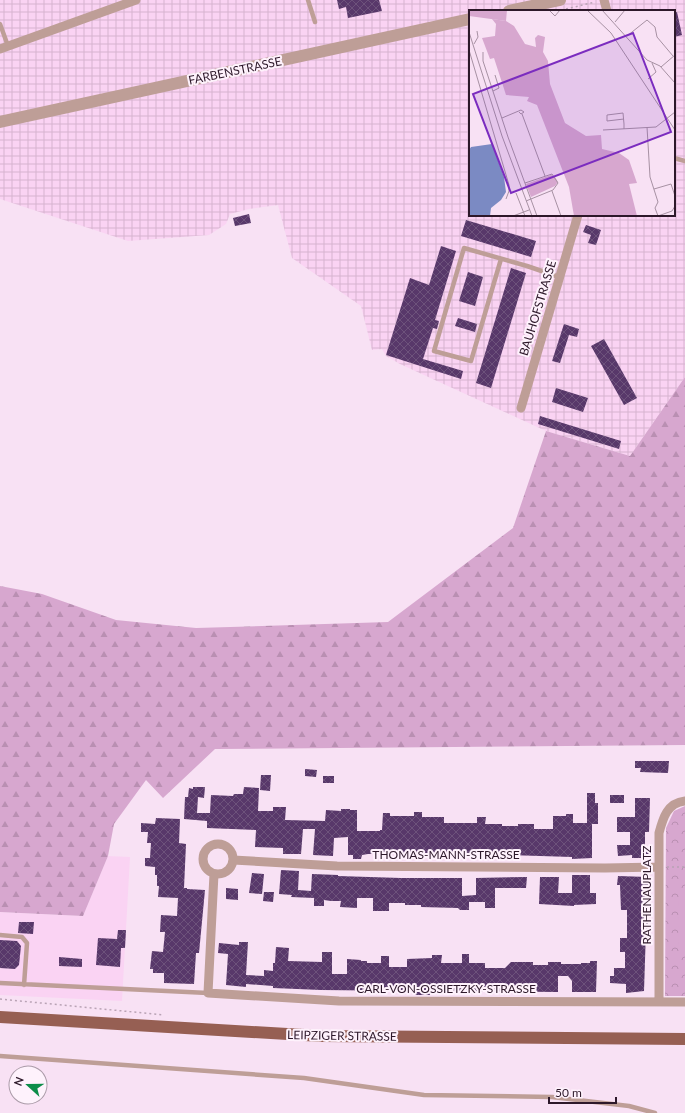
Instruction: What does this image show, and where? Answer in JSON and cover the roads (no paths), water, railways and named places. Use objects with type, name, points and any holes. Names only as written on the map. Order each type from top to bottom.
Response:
[{"type":"main road","name":"LEIPZIGER STRASSE","points":[[0,1017],[321,1036],[685,1039]]},
{"type":"street","points":[[4,48],[136,0]]},
{"type":"street","points":[[604,0],[607,10]]},
{"type":"street","points":[[518,10],[561,5]]},
{"type":"street","name":"FARBENSTRASSE","points":[[0,122],[469,20]]},
{"type":"street","name":"BAUHOFSTRASSE","points":[[520,408],[578,216]]},
{"type":"street","name":"RATHENAUPLATZ","points":[[659,1001],[660,833],[662,818],[668,809],[679,802],[685,801]]},
{"type":"street","points":[[223,844],[230,850],[233,860],[232,865],[229,870],[219,875],[214,874],[209,872],[203,864],[203,855],[209,847],[223,844]]},
{"type":"street","name":"THOMAS-MANN-STRASSE","points":[[233,860],[337,866],[659,867]]},
{"type":"street","points":[[208,993],[214,874]]},
{"type":"street","name":"CARL-VON-OSSIETZKY-STRASSE","points":[[208,993],[339,1001],[685,1002]]},
{"type":"lane","points":[[308,0],[315,22]]},
{"type":"lane","points":[[0,24],[4,48]]},
{"type":"lane","points":[[675,158],[685,161]]},
{"type":"lane","points":[[501,259],[471,361],[434,351],[464,248],[501,259],[559,277]]},
{"type":"lane","points":[[0,935],[22,937],[27,943],[24,985]]},
{"type":"lane","points":[[0,983],[208,993]]},
{"type":"lane","points":[[0,1056],[304,1078],[424,1095],[552,1097],[629,1106],[655,1113]]}]
